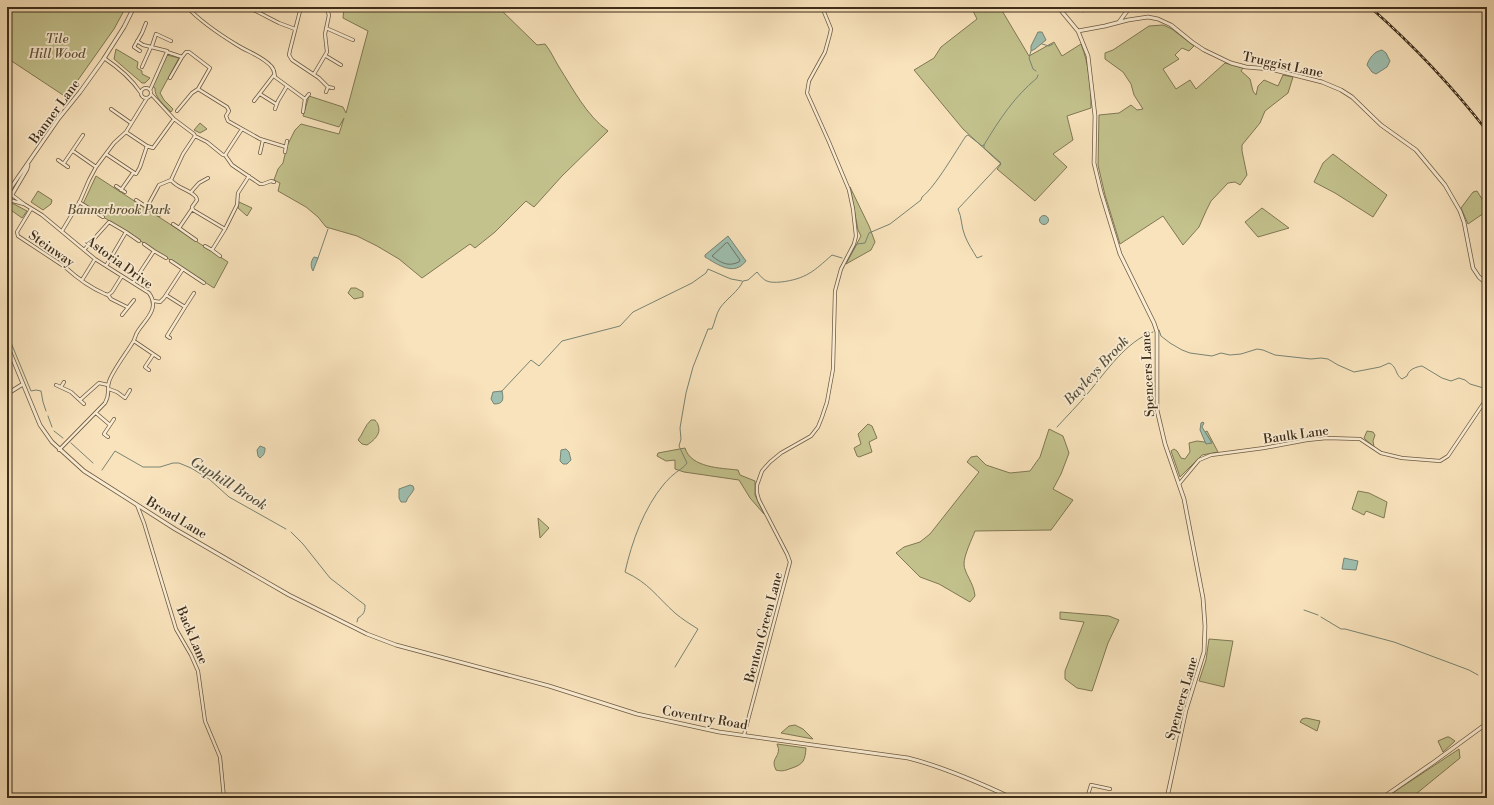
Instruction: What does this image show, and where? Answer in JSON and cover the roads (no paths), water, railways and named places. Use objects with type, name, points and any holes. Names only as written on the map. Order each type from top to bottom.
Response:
[{"type":"street","name":"Banner Lane","points":[[7,199],[12,186],[28,165],[50,130],[80,92],[104,58],[124,27],[134,7]]},
{"type":"street","points":[[187,7],[195,15],[238,46],[272,66],[275,71],[274,75],[254,101]]},
{"type":"street","points":[[248,7],[279,23],[295,29]]},
{"type":"street","points":[[258,12],[261,7]]},
{"type":"street","points":[[301,7],[290,50],[290,57],[294,62],[314,74],[328,87],[332,88]]},
{"type":"street","points":[[314,74],[326,56],[327,48],[325,34],[329,15],[326,7]]},
{"type":"street","name":"Benton Green Lane","points":[[744,735],[790,562],[759,500],[757,485],[762,471],[770,462],[781,453],[812,436],[822,417],[827,402],[833,370],[835,291],[841,269],[854,244],[856,236],[849,190],[806,91],[809,81],[825,52],[831,29],[822,7]]},
{"type":"street","name":"Spencers Lane","points":[[1058,7],[1078,31],[1088,56],[1095,116],[1094,163],[1101,192],[1120,254],[1157,332],[1157,410],[1165,444],[1184,499],[1203,598],[1206,640],[1201,666],[1186,710],[1167,798]]},
{"type":"street","points":[[1119,22],[1130,7]]},
{"type":"street","points":[[1125,14],[1128,20]]},
{"type":"street","name":"Truggist Lane","points":[[1078,31],[1128,20],[1148,18],[1165,21],[1192,42],[1213,55],[1227,61],[1246,67],[1270,69],[1322,82],[1341,90],[1352,97],[1381,125],[1416,150],[1447,188],[1460,211],[1464,222],[1473,268],[1478,277],[1487,284]]},
{"type":"street","points":[[140,52],[134,47],[146,23]]},
{"type":"street","points":[[326,28],[353,40]]},
{"type":"street","points":[[142,67],[156,34],[171,41]]},
{"type":"street","points":[[138,41],[182,57]]},
{"type":"street","points":[[167,52],[150,90],[151,94],[159,104],[195,136],[207,142],[225,155],[232,165],[262,184],[271,181],[274,182]]},
{"type":"street","points":[[170,78],[176,72],[182,57],[186,52],[189,52],[209,66],[209,69],[199,84],[198,89],[192,93],[178,111]]},
{"type":"street","points":[[326,56],[341,65]]},
{"type":"street","points":[[104,58],[126,74],[135,84],[142,97],[140,108]]},
{"type":"street","points":[[274,75],[305,99]]},
{"type":"street","points":[[141,93],[153,82]]},
{"type":"street","points":[[135,84],[144,89],[150,90]]},
{"type":"street","points":[[275,109],[276,104],[287,86]]},
{"type":"street","points":[[326,92],[328,87]]},
{"type":"street","points":[[198,89],[227,107],[229,111],[226,116],[227,119],[242,129],[260,139],[286,147]]},
{"type":"street","points":[[62,231],[80,202],[96,167],[114,143],[126,132],[140,108],[151,94]]},
{"type":"street","points":[[260,94],[276,104]]},
{"type":"street","points":[[303,112],[305,99],[309,94]]},
{"type":"street","points":[[142,97],[148,98],[159,104]]},
{"type":"street","points":[[181,107],[184,110]]},
{"type":"street","points":[[111,109],[131,123]]},
{"type":"street","points":[[126,132],[152,148],[155,147],[174,118]]},
{"type":"street","points":[[225,155],[242,129]]},
{"type":"street","points":[[64,163],[83,135]]},
{"type":"street","points":[[147,207],[159,185],[171,180],[183,154],[195,136]]},
{"type":"street","points":[[260,153],[264,140]]},
{"type":"street","points":[[285,152],[287,141]]},
{"type":"street","points":[[121,190],[133,173],[136,174],[138,172],[147,146]]},
{"type":"street","points":[[73,151],[96,167]]},
{"type":"street","points":[[106,154],[133,173]]},
{"type":"street","points":[[58,160],[68,166]]},
{"type":"street","name":"Banner Lane","points":[[7,199],[12,195],[28,165]]},
{"type":"street","points":[[212,250],[237,205],[238,193],[249,176]]},
{"type":"street","points":[[191,192],[199,182],[208,178]]},
{"type":"street","points":[[171,180],[177,186],[191,192],[197,198],[192,205],[192,209],[178,228]]},
{"type":"street","points":[[116,186],[125,192]]},
{"type":"street","name":"Astoria Drive","points":[[12,195],[42,215],[95,259],[149,293],[154,301],[153,308],[137,332],[134,341],[108,385]]},
{"type":"street","name":"Astoria Drive","points":[[7,199],[24,204]]},
{"type":"street","points":[[136,200],[159,215]]},
{"type":"street","points":[[80,202],[103,217]]},
{"type":"street","name":"Steinway","points":[[31,209],[17,232],[18,236],[65,267],[71,273],[102,293],[108,295],[111,299],[127,307]]},
{"type":"street","points":[[192,209],[225,229]]},
{"type":"street","points":[[84,250],[109,222],[139,241]]},
{"type":"street","points":[[173,224],[196,240]]},
{"type":"street","points":[[106,266],[126,232]]},
{"type":"street","points":[[144,244],[166,258]]},
{"type":"street","points":[[205,246],[220,256]]},
{"type":"street","points":[[133,283],[154,251]]},
{"type":"street","name":"Steinway","points":[[82,280],[95,259]]},
{"type":"street","points":[[171,262],[204,283]]},
{"type":"street","points":[[154,301],[160,302],[183,269]]},
{"type":"street","points":[[108,295],[122,276]]},
{"type":"street","points":[[167,336],[194,293]]},
{"type":"street","points":[[166,295],[185,307]]},
{"type":"street","points":[[122,315],[134,300]]},
{"type":"street","points":[[163,334],[170,338]]},
{"type":"street","points":[[134,341],[159,358]]},
{"type":"street","name":"Broad Lane","points":[[7,345],[45,434],[59,450],[84,471],[175,529],[289,595],[367,634],[395,645]]},
{"type":"street","points":[[145,367],[154,354]]},
{"type":"street","points":[[142,365],[149,370]]},
{"type":"street","points":[[61,387],[64,382]]},
{"type":"street","points":[[59,450],[105,403],[108,398],[108,385],[99,383],[80,400]]},
{"type":"street","points":[[7,394],[23,384]]},
{"type":"street","points":[[56,384],[71,392],[84,404]]},
{"type":"street","points":[[109,389],[117,392],[125,398]]},
{"type":"street","points":[[123,401],[130,390]]},
{"type":"street","name":"Baulk Lane","points":[[1179,484],[1199,460],[1211,455],[1314,439],[1360,439],[1381,453],[1389,456],[1440,461],[1448,456],[1487,398]]},
{"type":"street","points":[[96,413],[110,425]]},
{"type":"street","points":[[108,437],[104,434],[114,418]]},
{"type":"street","name":"Back Lane","points":[[137,505],[144,523],[176,629],[191,655],[198,671],[205,721],[221,761],[224,798]]},
{"type":"street","name":"Coventry Road","points":[[395,645],[549,686],[637,714],[705,729],[908,758],[931,764],[979,782],[1012,798]]},
{"type":"street","points":[[1382,798],[1486,724]]},
{"type":"street","points":[[1086,798],[1091,785],[1110,789]]},
{"type":"water","points":[[1038,32],[1042,32],[1046,40],[1031,51],[1031,46]]},
{"type":"water","points":[[1382,50],[1386,53],[1390,61],[1387,67],[1376,74],[1372,72],[1367,65],[1373,55]]},
{"type":"water","points":[[1042,216],[1046,216],[1048,220],[1046,224],[1042,224],[1040,222],[1040,218]]},
{"type":"water","points":[[728,236],[746,261],[741,266],[731,269],[720,266],[705,257],[705,255]]},
{"type":"water","points":[[314,257],[318,258],[313,271],[311,264]]},
{"type":"water","points":[[502,391],[502,401],[494,404],[491,399],[493,392]]},
{"type":"water","points":[[1203,422],[1202,427],[1212,443],[1206,444],[1200,430],[1201,423]]},
{"type":"water","points":[[260,446],[265,448],[265,451],[260,458],[257,450]]},
{"type":"water","points":[[566,449],[569,452],[571,460],[567,464],[563,464],[560,461],[561,450]]},
{"type":"water","points":[[410,485],[413,486],[413,491],[406,502],[401,502],[399,498],[399,489]]},
{"type":"water","points":[[1344,558],[1358,561],[1356,570],[1342,569]]},
{"type":"waterway","points":[[1083,12],[1094,7]]},
{"type":"waterway","points":[[1042,44],[1049,46],[1053,44]]},
{"type":"waterway","points":[[1031,51],[1029,58],[1033,69],[1036,71]]},
{"type":"waterway","points":[[847,261],[857,244],[865,243],[869,233],[890,224],[921,200],[939,177],[966,136],[968,135],[982,146],[984,145],[1008,109],[1021,93],[1037,78],[1038,75]]},
{"type":"waterway","points":[[982,256],[977,258],[968,242],[964,233],[958,209],[1001,163],[984,148],[984,145]]},
{"type":"waterway","points":[[318,258],[328,229]]},
{"type":"waterway","points":[[675,667],[698,629],[675,613],[646,585],[625,572],[635,537],[650,504],[664,484],[687,463],[679,446],[681,439],[680,428],[686,393],[693,367],[708,329],[712,329],[717,313],[723,304],[743,281],[748,280],[757,272],[762,278],[770,282],[790,281],[809,273],[820,266],[832,255],[842,258]]},
{"type":"waterway","points":[[501,392],[531,360],[539,366],[562,341],[620,326],[633,312],[692,283],[706,273],[708,269],[731,279],[742,281]]},
{"type":"waterway","name":"Bayleys Brook","points":[[1159,330],[1161,336],[1170,343],[1190,353],[1212,356],[1221,353],[1230,355],[1241,354],[1257,349],[1275,355],[1311,359],[1328,359],[1354,372],[1380,367],[1389,363],[1392,364],[1402,379],[1413,369],[1422,366],[1442,378],[1451,381],[1459,378],[1470,384],[1487,389]]},
{"type":"waterway","name":"Bayleys Brook","points":[[1057,427],[1125,350],[1143,336],[1153,332]]},
{"type":"waterway","name":"Guphill Brook","points":[[7,333],[31,391],[41,391],[46,411]]},
{"type":"waterway","points":[[48,416],[52,427]]},
{"type":"waterway","points":[[54,431],[63,438]]},
{"type":"waterway","name":"Guphill Brook","points":[[71,443],[93,463]]},
{"type":"waterway","name":"Guphill Brook","points":[[102,470],[115,451],[143,467],[160,467],[173,463],[179,463],[191,468],[209,479],[229,497],[286,529]]},
{"type":"waterway","points":[[291,532],[303,544],[330,578],[365,605],[364,613],[358,618],[357,622]]},
{"type":"waterway","points":[[1304,610],[1318,615]]},
{"type":"waterway","points":[[1321,617],[1341,629],[1394,642],[1469,670],[1478,675]]},
{"type":"waterway","name":"Bayleys Brook","points":[[1487,677],[1487,683]]},
{"type":"railway","points":[[1370,7],[1432,66],[1487,131]]},
{"type":"park label","name":"Tile Hill Wood","points":[[57,46]]},
{"type":"park label","name":"Bannerbrook Park","points":[[119,209]]}]
